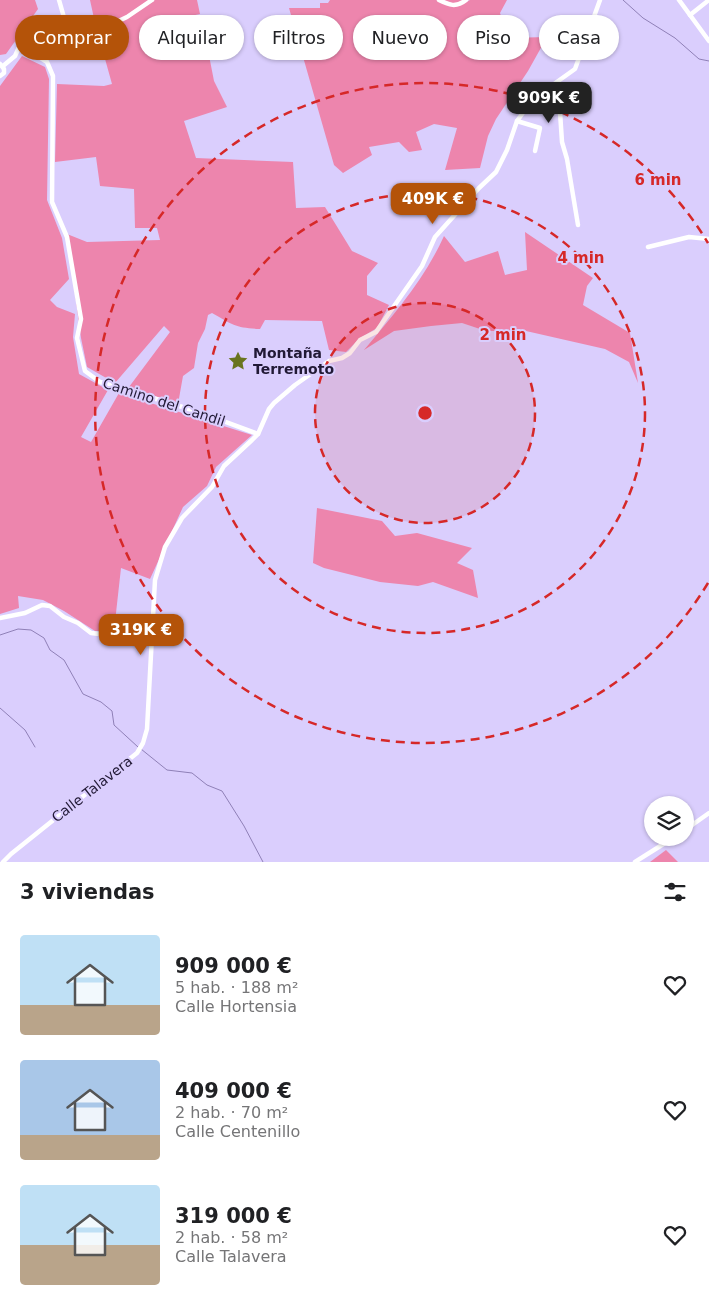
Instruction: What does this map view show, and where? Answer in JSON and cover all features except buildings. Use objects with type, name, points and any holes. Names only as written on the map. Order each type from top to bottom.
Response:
[{"type":"street","points":[[59,0],[63,15]]},
{"type":"street","points":[[129,16],[152,0]]},
{"type":"street","points":[[439,0],[449,5],[461,4],[466,0]]},
{"type":"street","points":[[258,434],[269,409],[288,391],[329,361],[342,358],[350,353],[360,340],[376,332],[422,266],[435,237],[496,172],[507,150],[517,121],[534,98],[578,66],[600,0]]},
{"type":"street","points":[[679,0],[709,41]]},
{"type":"street","points":[[690,14],[709,0]]},
{"type":"street","points":[[0,76],[4,73],[1,65],[15,56]]},
{"type":"street","name":"Camino del Candil","points":[[44,60],[47,62],[53,76],[52,202],[67,237],[81,319],[77,338],[85,371],[100,382],[199,412],[258,434]]},
{"type":"street","points":[[557,82],[563,97],[560,112],[562,142],[567,159],[578,225]]},
{"type":"street","points":[[517,121],[540,128],[535,151]]},
{"type":"street","points":[[648,247],[689,236],[709,239]]},
{"type":"street","name":"Calle Talavera","points":[[3,862],[137,753],[140,748],[146,729],[155,580],[165,547],[182,518],[212,487],[224,466],[258,434]]},
{"type":"street","points":[[0,618],[25,613],[42,605],[50,606],[91,633],[151,640]]},
{"type":"street","points":[[694,824],[709,813]]},
{"type":"street","points":[[635,862],[660,846]]},
{"type":"shaded area","points":[[0,0],[35,0],[38,9],[34,15],[15,15],[15,41],[6,54],[0,55]]},
{"type":"shaded area","points":[[90,0],[197,0],[200,14],[139,15],[139,60],[210,60],[214,81],[227,107],[184,121],[196,158],[293,162],[296,208],[325,207],[352,251],[378,263],[367,276],[367,295],[389,305],[377,328],[360,338],[346,352],[329,350],[322,321],[265,320],[260,329],[252,329],[235,325],[212,313],[208,315],[205,329],[198,343],[194,368],[183,376],[178,404],[129,387],[170,332],[164,326],[115,383],[87,367],[81,338],[67,234],[87,242],[160,240],[157,228],[135,228],[134,189],[100,186],[96,157],[55,162],[57,84],[104,86],[112,84],[105,60],[129,60],[129,15],[93,15]]},
{"type":"shaded area","points":[[330,0],[439,0],[450,3],[444,0],[463,0],[462,4],[470,0],[507,0],[501,15],[457,15],[457,60],[529,60],[529,37],[539,37],[539,51],[496,119],[488,136],[480,168],[445,170],[457,128],[434,124],[416,132],[422,150],[409,152],[399,142],[369,147],[372,155],[343,173],[334,165],[304,60],[343,60],[343,15],[291,15],[289,8],[320,8],[320,3],[328,3]]},
{"type":"shaded area","points":[[19,60],[30,60],[45,67],[49,79],[47,200],[62,238],[69,279],[50,300],[57,307],[75,314],[73,337],[79,374],[108,390],[81,437],[91,442],[119,393],[252,435],[216,467],[207,486],[183,507],[150,579],[121,568],[114,631],[95,631],[43,600],[18,596],[19,608],[0,614],[0,86]]},
{"type":"shaded area","points":[[525,232],[593,278],[587,286],[583,305],[630,333],[638,383],[629,362],[605,349],[526,331],[486,331],[462,323],[394,331],[364,350],[418,282],[444,236],[465,262],[498,251],[505,275],[527,270]]},
{"type":"shaded area","points":[[317,508],[382,521],[395,536],[417,533],[472,548],[457,563],[473,570],[478,598],[433,582],[418,586],[380,582],[324,568],[313,563]]},
{"type":"shaded area","points":[[666,850],[678,862],[650,862]]},
{"type":"waterway","points":[[623,0],[643,18],[675,38],[699,59],[709,61]]},
{"type":"waterway","points":[[0,635],[18,629],[31,630],[44,638],[50,650],[64,660],[83,694],[101,702],[112,711],[114,725],[138,747]]},
{"type":"waterway","points":[[0,708],[25,730],[35,747]]},
{"type":"waterway","points":[[141,749],[167,770],[192,773],[207,785],[222,791],[244,826],[263,862]]},
{"type":"place","name":"Montaña Terremoto","points":[[238,361]]}]
